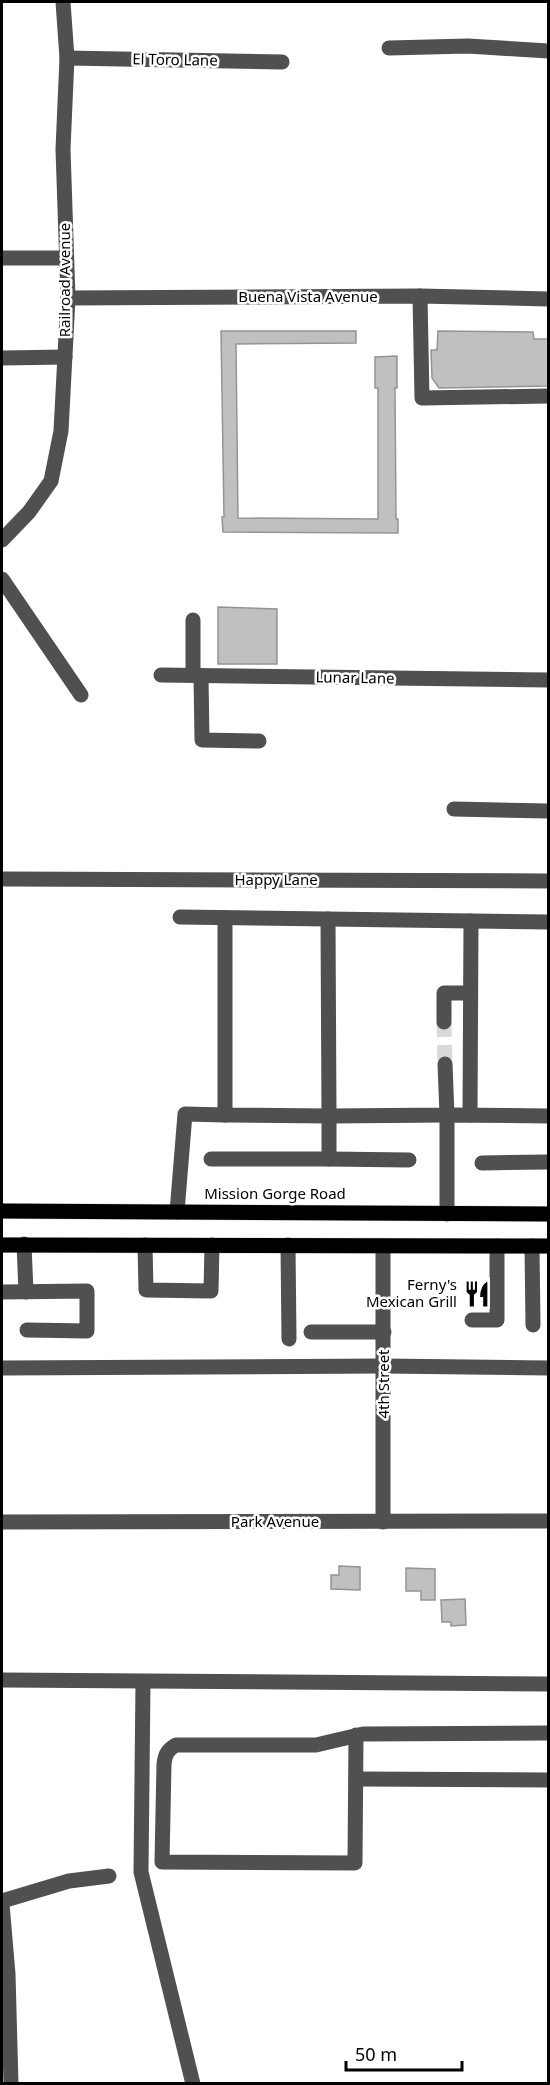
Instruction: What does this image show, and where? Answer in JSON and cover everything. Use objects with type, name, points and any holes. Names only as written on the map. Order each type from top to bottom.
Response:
[{"type":"main road","name":"Mission Gorge Road","points":[[2,1211],[549,1214]]},
{"type":"main road","points":[[2,1245],[549,1246]]},
{"type":"street","name":"Railroad Avenue","points":[[2,540],[29,512],[51,481],[61,431],[68,298],[63,149],[68,58],[63,2]]},
{"type":"street","points":[[388,48],[468,46],[549,51]]},
{"type":"street","name":"El Toro Lane","points":[[68,58],[282,62]]},
{"type":"street","points":[[2,258],[66,258]]},
{"type":"street","points":[[420,296],[422,398],[549,396]]},
{"type":"street","name":"Buena Vista Avenue","points":[[68,298],[420,296],[549,299]]},
{"type":"street","points":[[2,358],[65,357]]},
{"type":"street","points":[[2,579],[81,695]]},
{"type":"street","points":[[193,620],[202,740],[259,741]]},
{"type":"street","name":"Lunar Lane","points":[[160,675],[549,680]]},
{"type":"street","points":[[454,809],[549,811]]},
{"type":"street","name":"Happy Lane","points":[[4,879],[549,881]]},
{"type":"street","points":[[180,917],[549,922]]},
{"type":"street","points":[[225,918],[225,1115]]},
{"type":"street","points":[[328,919],[329,1159]]},
{"type":"street","points":[[470,1115],[471,921]]},
{"type":"street","points":[[444,1022],[444,993],[470,993]]},
{"type":"street","points":[[445,1064],[447,1214]]},
{"type":"street","points":[[177,1212],[185,1114],[549,1116]]},
{"type":"street","points":[[211,1159],[410,1160]]},
{"type":"street","points":[[482,1162],[549,1162]]},
{"type":"street","points":[[24,1244],[26,1292]]},
{"type":"street","points":[[145,1245],[146,1290],[211,1291],[212,1245]]},
{"type":"street","points":[[288,1245],[289,1339]]},
{"type":"street","name":"4th Street","points":[[382,1246],[383,1522]]},
{"type":"street","points":[[472,1320],[497,1320],[497,1246]]},
{"type":"street","points":[[532,1246],[541,1289],[533,1325]]},
{"type":"street","points":[[2,1292],[87,1291],[87,1331],[27,1330]]},
{"type":"street","points":[[311,1332],[384,1332]]},
{"type":"street","points":[[2,1368],[384,1366],[549,1368]]},
{"type":"street","name":"Park Avenue","points":[[2,1522],[549,1521]]},
{"type":"street","points":[[2,1680],[549,1684]]},
{"type":"street","points":[[143,1682],[141,1872],[193,2084]]},
{"type":"street","points":[[356,1736],[355,1863],[162,1862],[164,1764],[170,1748],[184,1744],[316,1745],[363,1734],[549,1733]]},
{"type":"street","points":[[356,1779],[549,1780]]},
{"type":"street","points":[[11,2084],[2,1902],[69,1881],[109,1876]]},
{"type":"building","points":[[221,331],[356,331],[356,343],[236,344],[238,518],[378,519],[378,388],[375,388],[375,357],[397,356],[397,388],[395,388],[398,533],[223,532]]},
{"type":"building","points":[[438,331],[533,332],[534,339],[549,339],[549,386],[439,388],[432,378],[431,350],[437,350]]},
{"type":"building","points":[[218,607],[277,609],[277,664],[218,664]]},
{"type":"building","points":[[339,1566],[360,1567],[360,1590],[331,1589],[331,1575],[339,1575]]},
{"type":"building","points":[[406,1568],[435,1569],[435,1600],[421,1600],[421,1591],[406,1591]]},
{"type":"building","points":[[465,1599],[466,1625],[451,1626],[451,1622],[442,1622],[441,1600]]},
{"type":"tunnel","points":[[444,1022],[445,1064]]},
{"type":"place","name":"Ferny's Mexican Grill","points":[[477,1294]]}]
